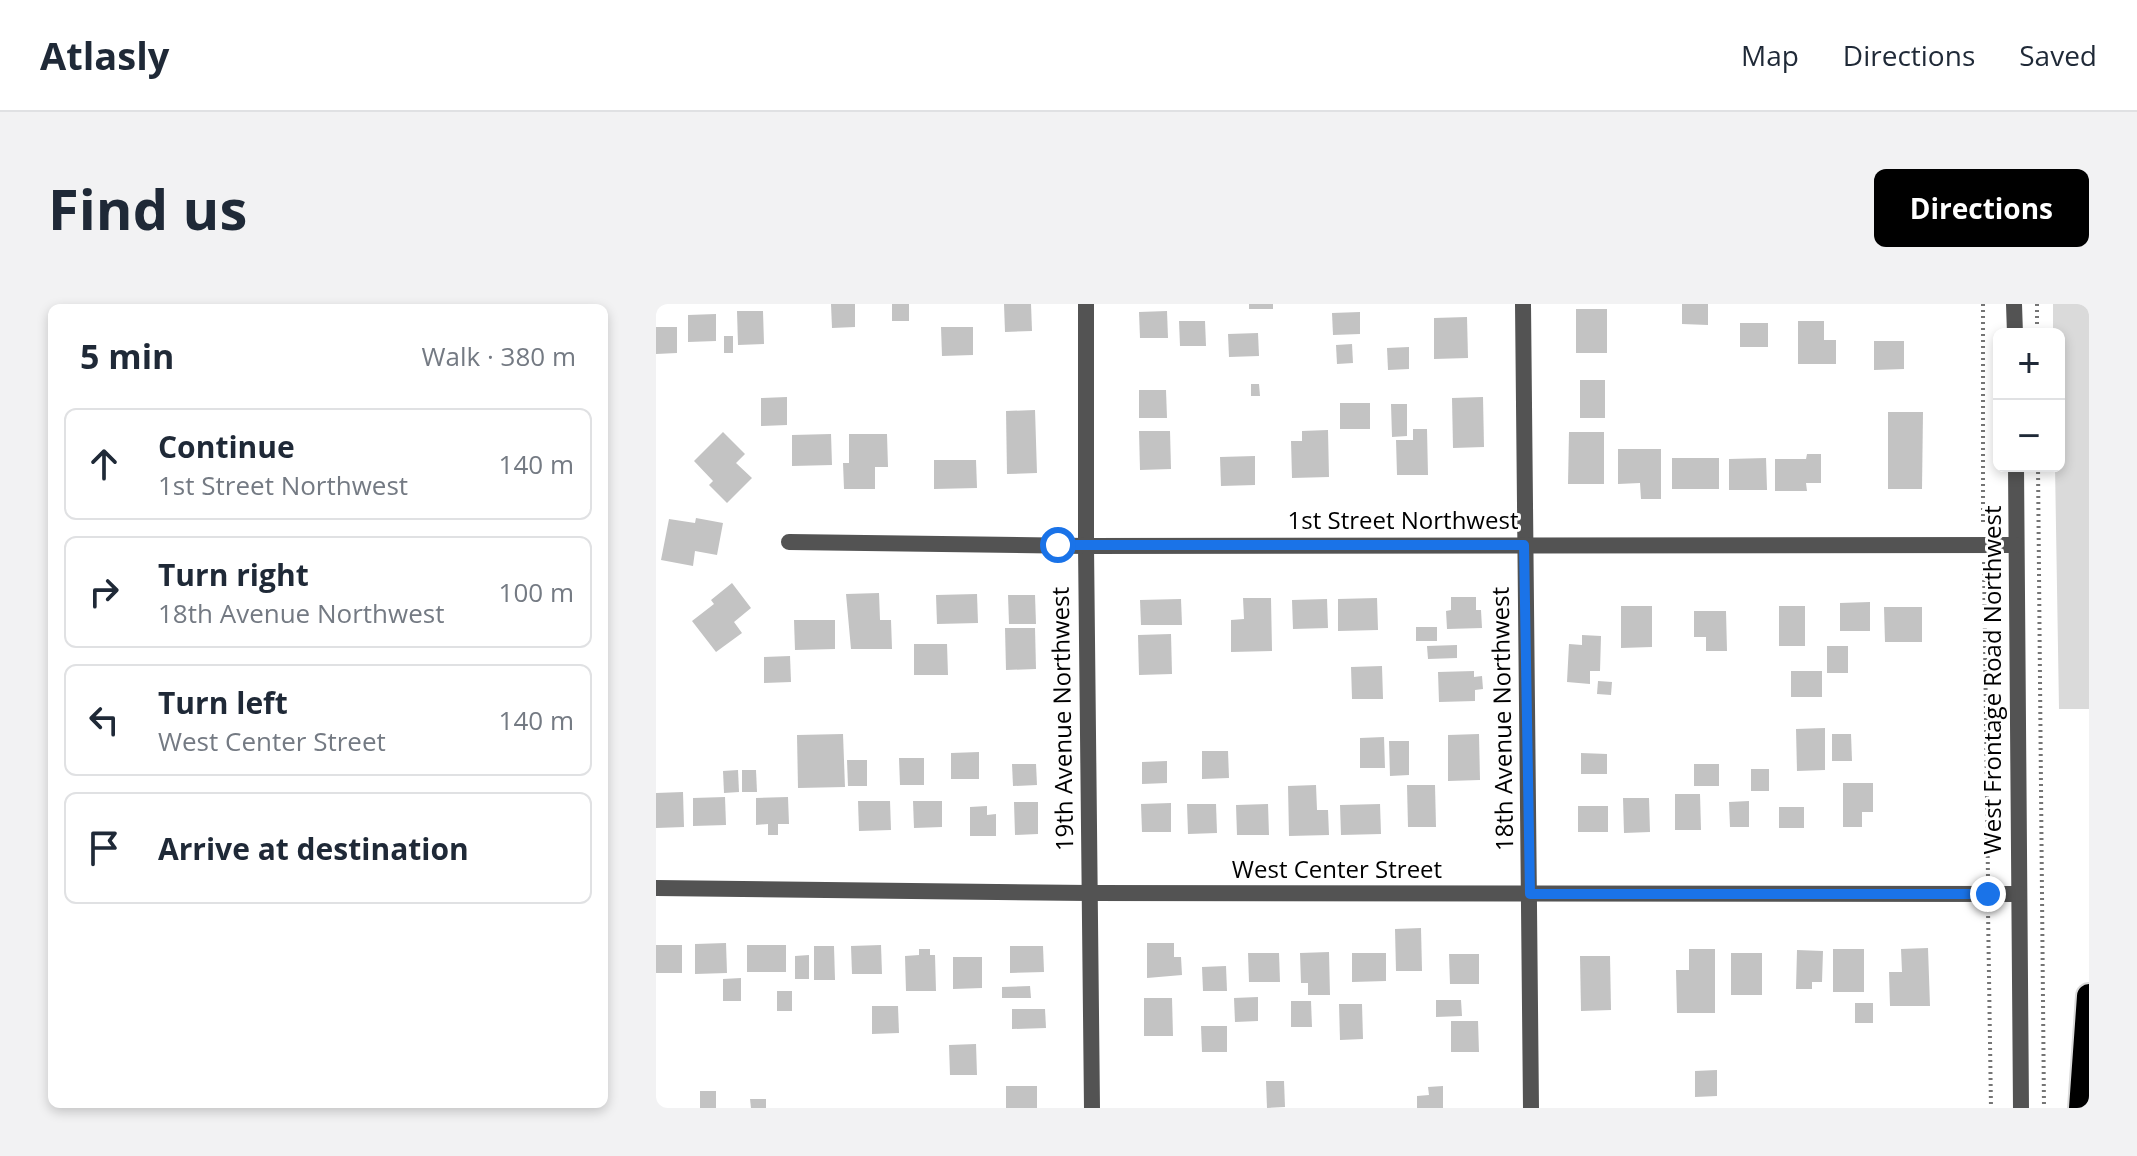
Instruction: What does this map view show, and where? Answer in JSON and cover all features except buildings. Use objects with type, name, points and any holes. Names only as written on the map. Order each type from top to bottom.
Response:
[{"type":"highway","points":[[2081,1108],[2089,996]]},
{"type":"street","name":"19th Avenue Northwest","points":[[1086,304],[1092,1108]]},
{"type":"street","name":"18th Avenue Northwest","points":[[1523,304],[1531,1108]]},
{"type":"street","points":[[2014,304],[2015,328]]},
{"type":"street","name":"West Frontage Road Northwest","points":[[2016,472],[2021,1108]]},
{"type":"street","name":"1st Street Northwest","points":[[789,542],[1086,546],[2016,545]]},
{"type":"street","name":"West Center Street","points":[[656,888],[1089,893],[2018,894]]},
{"type":"path","points":[[1983,304],[1991,1108]]},
{"type":"path","points":[[2037,304],[2037,328]]},
{"type":"path","points":[[2038,472],[2044,1108]]},
{"type":"shaded area","points":[[2053,304],[2089,304],[2089,709],[2059,709],[2055,472],[2065,472],[2065,328],[2053,328]]},
{"type":"route","points":[[1058,545],[1524,545],[1530,894],[1988,894]]}]
